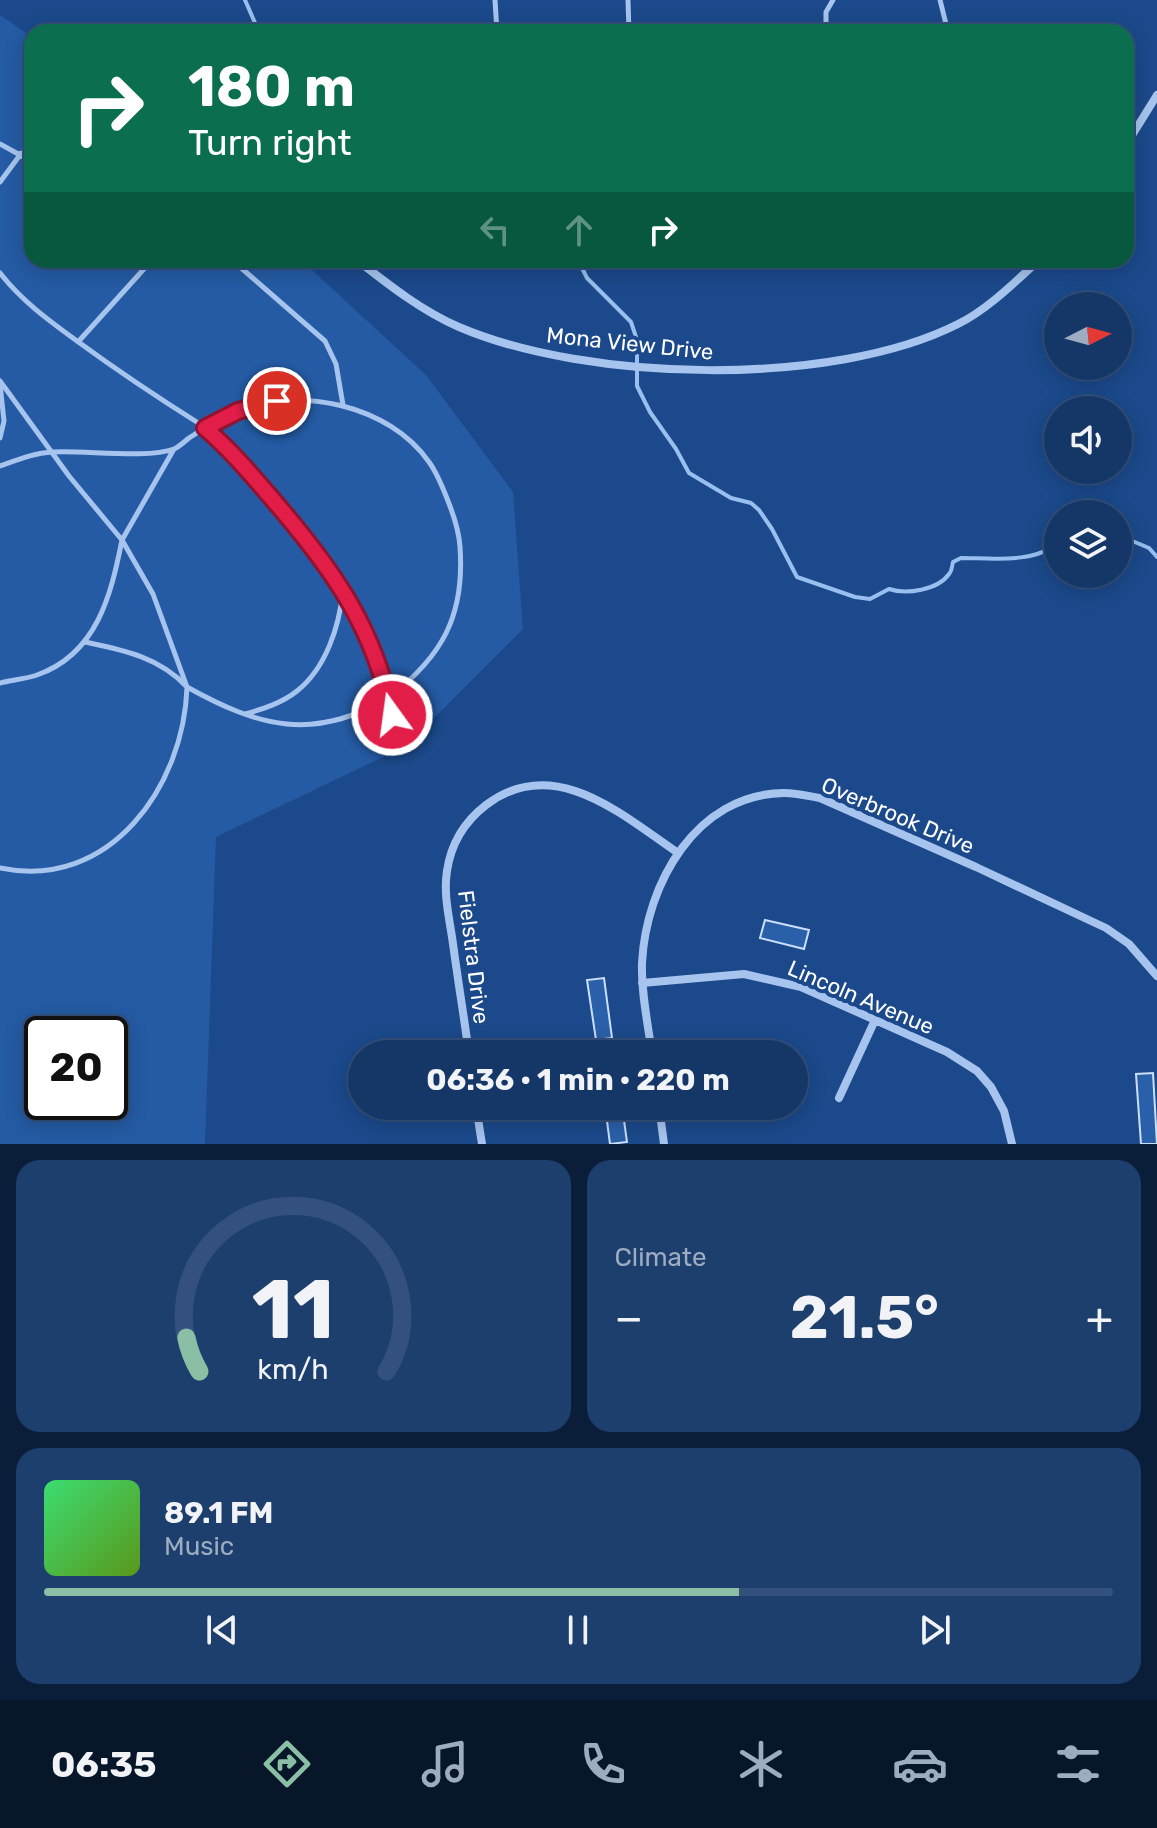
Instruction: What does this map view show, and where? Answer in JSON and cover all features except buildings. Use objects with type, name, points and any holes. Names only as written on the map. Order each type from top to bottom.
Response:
[{"type":"street","points":[[1134,132],[1157,95]]},
{"type":"street","points":[[20,155],[24,154]]},
{"type":"street","name":"Mona View Drive","points":[[367,268],[400,294],[458,326],[537,351],[641,367],[721,371],[845,359],[912,342],[961,323],[1029,268]]},
{"type":"street","name":"Fielstra Drive","points":[[467,1040],[446,884],[452,849],[462,828],[475,813],[495,798],[515,790],[536,785],[561,785],[586,794],[612,809],[678,853]]},
{"type":"street","name":"Overbrook Drive","points":[[650,1040],[642,983],[644,943],[648,922],[665,876],[691,835],[709,818],[753,797],[785,793],[820,798],[1106,928],[1129,944],[1157,976]]},
{"type":"street","name":"Lincoln Avenue","points":[[642,983],[721,975],[766,978],[801,987],[947,1052],[977,1071],[991,1087],[1004,1111],[1012,1144]]},
{"type":"street","points":[[839,1098],[875,1020]]},
{"type":"street","points":[[478,1120],[482,1144]]},
{"type":"street","points":[[661,1120],[664,1144]]},
{"type":"lane","points":[[495,0],[496,24]]},
{"type":"lane","points":[[628,0],[629,24]]},
{"type":"lane","points":[[826,24],[826,12],[833,0]]},
{"type":"lane","points":[[940,0],[946,24]]},
{"type":"lane","points":[[0,144],[20,155],[0,182]]},
{"type":"lane","points":[[78,342],[145,268]]},
{"type":"lane","points":[[241,268],[325,341],[336,364],[343,405]]},
{"type":"lane","points":[[0,273],[22,299],[78,342],[180,414],[205,428],[223,443],[264,489],[322,557],[343,588],[378,663],[392,715]]},
{"type":"lane","points":[[0,382],[4,421],[0,438]]},
{"type":"lane","points":[[0,382],[122,540],[153,594],[187,687],[184,722],[172,764],[158,792],[122,837],[78,862],[46,871],[0,868]]},
{"type":"lane","points":[[0,683],[37,675],[62,662],[85,642],[112,590],[122,540],[174,449],[238,411],[277,401],[302,401],[343,405],[366,412],[388,425],[429,462],[456,522],[461,571],[448,633],[416,677],[388,698],[354,716],[287,726],[245,715],[187,687],[161,665],[131,652],[85,642]]},
{"type":"lane","points":[[0,466],[52,452],[145,453],[174,449]]},
{"type":"lane","points":[[245,715],[298,691],[320,663],[332,644],[341,612],[343,588]]},
{"type":"shaded area","points":[[0,15],[24,32],[24,268],[310,268],[426,375],[513,492],[523,629],[406,746],[216,837],[205,1144],[0,1144]]},
{"type":"waterway","points":[[245,0],[256,24]]},
{"type":"waterway","points":[[582,268],[587,278],[631,322],[637,340],[637,386],[689,473],[731,498],[751,503],[759,510],[797,577],[855,597],[870,599],[889,589],[913,591],[937,584],[950,573],[953,562],[961,558],[1025,557],[1044,551]]},
{"type":"waterway","points":[[1132,541],[1149,548],[1157,557]]},
{"type":"route","points":[[277,401],[238,411],[205,428],[244,466],[322,557],[343,588],[378,663],[392,715]]}]
